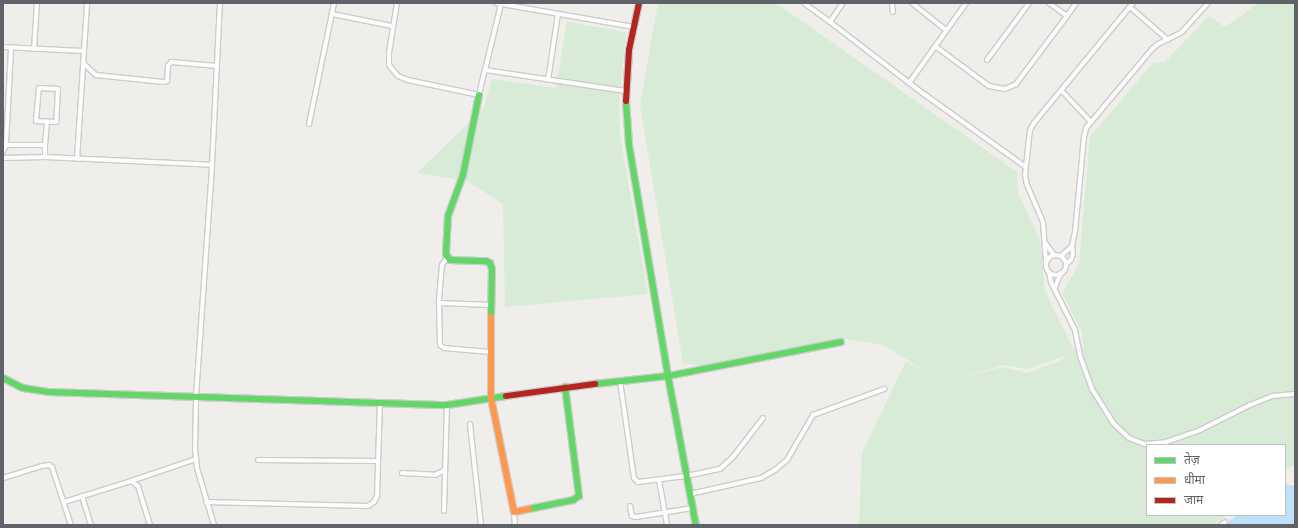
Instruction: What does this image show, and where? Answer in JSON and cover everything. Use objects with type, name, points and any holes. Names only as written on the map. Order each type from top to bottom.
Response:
[{"type":"street","points":[[34,49],[37,3]]},
{"type":"street","points":[[77,159],[87,3]]},
{"type":"street","points":[[214,525],[206,502],[196,459],[196,396],[212,165],[220,3]]},
{"type":"street","points":[[309,124],[334,3]]},
{"type":"street","points":[[397,3],[392,26],[389,66],[398,76],[408,80],[479,95]]},
{"type":"street","points":[[490,352],[444,348],[440,345],[439,303],[442,265],[447,258],[448,216],[462,175],[498,3],[634,26]]},
{"type":"street","points":[[639,3],[629,50],[625,91],[629,145],[668,376],[696,525]]},
{"type":"street","points":[[804,3],[1026,167]]},
{"type":"street","points":[[830,22],[843,3]]},
{"type":"street","points":[[892,3],[893,12]]},
{"type":"street","points":[[912,3],[946,30]]},
{"type":"street","points":[[909,82],[966,3]]},
{"type":"street","points":[[987,60],[1029,3]]},
{"type":"street","points":[[1049,3],[1067,16]]},
{"type":"street","points":[[935,46],[989,86],[1005,89],[1016,84],[1076,3]]},
{"type":"street","points":[[1055,287],[1061,273],[1065,269],[1066,264],[1072,257],[1086,128],[1152,49],[1158,44],[1181,33],[1208,3]]},
{"type":"street","points":[[1168,40],[1132,5],[1034,123],[1030,130],[1026,167],[1027,185],[1040,215],[1045,244],[1046,262],[1051,282],[1055,287],[1075,330],[1082,362],[1092,390],[1113,423],[1129,438],[1137,442],[1154,444],[1178,439],[1272,396],[1295,394]]},
{"type":"street","points":[[332,14],[392,26]]},
{"type":"street","points":[[548,80],[558,14]]},
{"type":"street","points":[[3,47],[83,51]]},
{"type":"street","points":[[3,152],[5,145],[11,48]]},
{"type":"street","points":[[83,63],[96,75],[164,82],[167,80],[168,66],[171,62],[217,66]]},
{"type":"street","points":[[485,70],[625,91]]},
{"type":"street","points":[[38,88],[58,90],[56,122],[47,122],[36,121],[38,88]]},
{"type":"street","points":[[1062,90],[1092,122]]},
{"type":"street","points":[[45,157],[47,122]]},
{"type":"street","points":[[5,145],[45,145]]},
{"type":"street","points":[[3,158],[45,157],[212,165]]},
{"type":"street","points":[[1045,244],[1054,255],[1061,256],[1066,264]]},
{"type":"street","points":[[1061,256],[1072,246]]},
{"type":"street","points":[[1046,262],[1054,255]]},
{"type":"street","points":[[447,258],[450,260],[486,261],[490,263],[493,278],[490,352],[491,398],[514,512],[515,525]]},
{"type":"street","points":[[1049,272],[1056,275],[1061,273]]},
{"type":"street","points":[[439,303],[492,305]]},
{"type":"street","points":[[3,378],[23,388],[42,392],[447,404],[565,387],[668,376],[841,342]]},
{"type":"street","points":[[620,381],[635,481],[644,482],[659,480],[720,469],[726,466],[763,418]]},
{"type":"street","points":[[514,512],[573,500],[579,496],[565,387]]},
{"type":"street","points":[[690,494],[761,478],[775,470],[787,460],[813,415],[884,388]]},
{"type":"street","points":[[206,502],[368,506],[374,502],[377,496],[380,403]]},
{"type":"street","points":[[444,511],[447,404]]},
{"type":"street","points":[[470,424],[481,525]]},
{"type":"street","points":[[64,502],[196,459]]},
{"type":"street","points":[[258,460],[378,462]]},
{"type":"street","points":[[3,478],[49,465],[54,470],[71,525]]},
{"type":"street","points":[[402,473],[435,475],[445,470]]},
{"type":"street","points":[[659,480],[667,525]]},
{"type":"street","points":[[131,481],[138,486],[150,525]]},
{"type":"street","points":[[82,496],[91,525]]},
{"type":"street","points":[[630,506],[631,513],[634,516],[665,513],[692,508]]},
{"type":"green space","points":[[658,3],[776,3],[1017,172],[1018,193],[1040,240],[1045,292],[1074,350],[1083,348],[1082,332],[1062,293],[1079,264],[1090,137],[1153,63],[1165,62],[1209,16],[1225,27],[1259,3],[1295,3],[1295,464],[1286,470],[1286,444],[1146,444],[1146,516],[1225,516],[1213,525],[859,525],[862,453],[906,361],[926,371],[883,345],[841,338],[701,366],[683,363],[640,105]],"holes":[[[1065,356],[1062,360],[1027,373],[1002,367],[946,381],[1004,365],[1027,369]]]},
{"type":"green space","points":[[567,22],[626,32],[619,104],[620,136],[648,294],[505,307],[503,204],[467,181],[417,173],[484,108],[492,79],[556,88]]},
{"type":"water","points":[[1286,484],[1295,486],[1295,525],[1225,525],[1236,516],[1286,516]]},
{"type":"traffic: fast","points":[[479,95],[463,175],[448,216],[446,254],[450,260],[486,261],[490,263],[492,269],[491,317]]},
{"type":"traffic: fast","points":[[626,101],[629,145],[668,376],[696,525]]},
{"type":"traffic: fast","points":[[595,384],[668,376],[841,342]]},
{"type":"traffic: fast","points":[[3,378],[23,388],[48,392],[447,405],[506,396]]},
{"type":"traffic: fast","points":[[529,509],[573,500],[579,496],[565,387]]},
{"type":"traffic: slow","points":[[491,317],[491,398],[514,512],[529,509]]},
{"type":"traffic: jam","points":[[626,101],[629,50],[639,3]]},
{"type":"traffic: jam","points":[[506,396],[595,384]]}]
